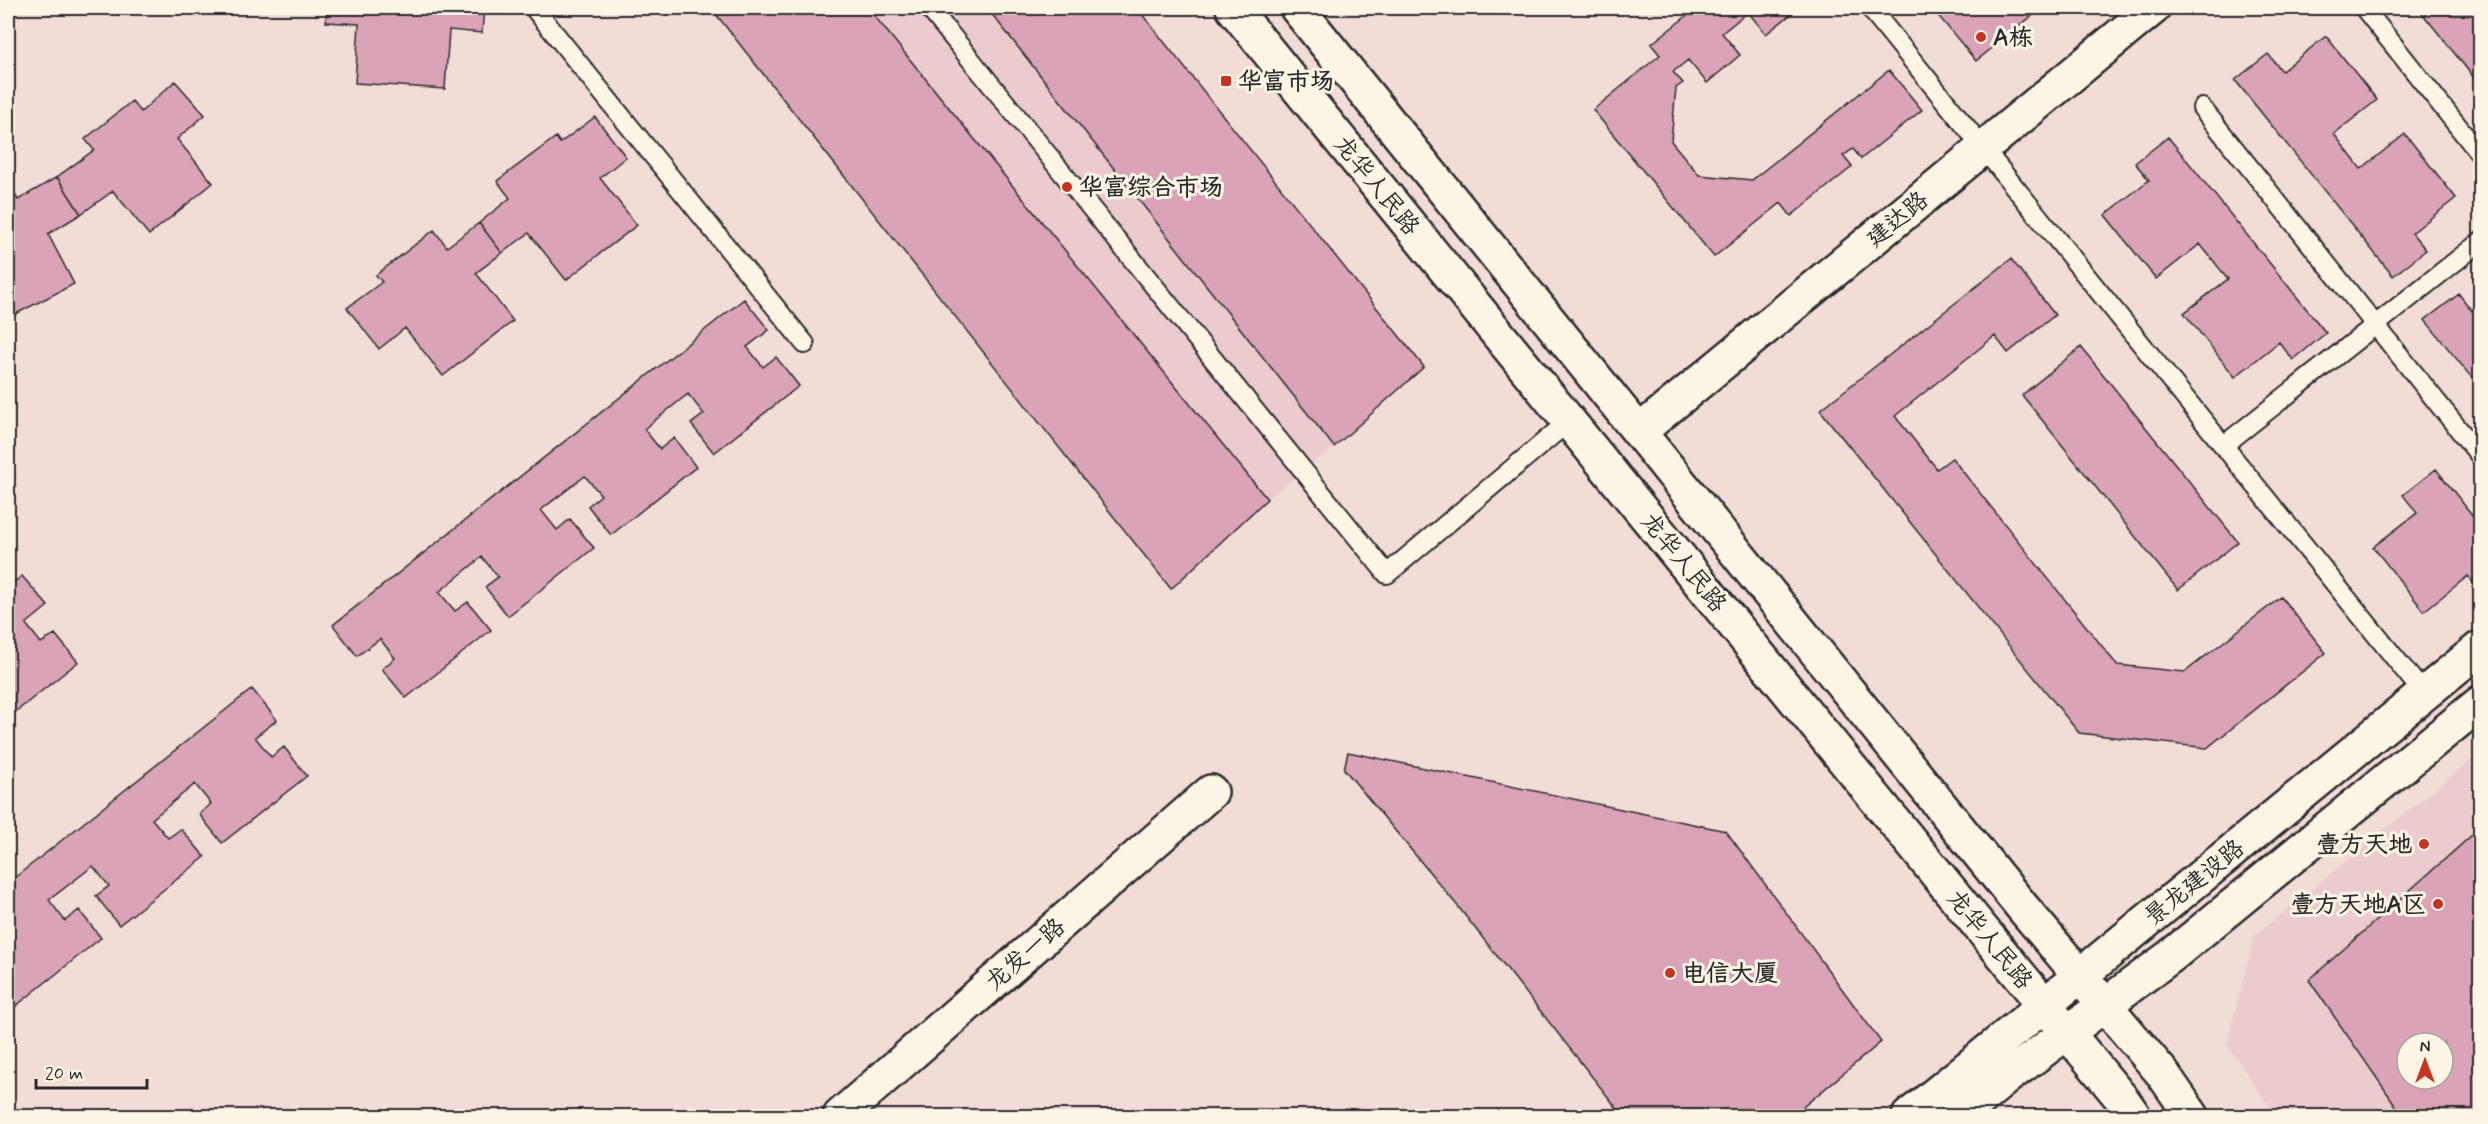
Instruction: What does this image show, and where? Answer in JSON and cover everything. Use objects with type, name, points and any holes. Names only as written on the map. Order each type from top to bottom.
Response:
[{"type":"main road","name":"龙华人民路","points":[[1233,8],[2134,1116]]},
{"type":"main road","name":"龙华人民路","points":[[1298,8],[2023,908],[2163,1074],[2192,1116]]},
{"type":"main road","name":"建达路","points":[[1640,431],[2153,8]]},
{"type":"main road","name":"景龙建设路","points":[[1909,1116],[2481,648]]},
{"type":"main road","name":"景龙建设路","points":[[1960,1116],[2007,1077],[2180,949],[2481,703]]},
{"type":"main road","name":"龙发一路","points":[[840,1116],[1211,792]]},
{"type":"lane","points":[[534,8],[805,344]]},
{"type":"lane","points":[[929,8],[1387,574],[1569,421]]},
{"type":"lane","points":[[1870,8],[2424,694]]},
{"type":"lane","points":[[2364,8],[2481,154]]},
{"type":"lane","points":[[2202,108],[2481,456]]},
{"type":"lane","points":[[2224,445],[2481,242]]},
{"type":"shaded area","name":"华富综合市场","points":[[711,8],[1137,8],[1424,367],[1334,447],[1267,499],[1171,589]]},
{"type":"shaded area","name":"壹方天地","points":[[2480,753],[2480,1116],[2276,1116],[2227,1045],[2254,936]]},
{"type":"building","points":[[327,8],[484,8],[482,33],[449,30],[445,89],[355,83],[359,24],[326,22]]},
{"type":"building","points":[[711,8],[868,8],[1267,499],[1171,589]]},
{"type":"building","points":[[987,8],[1137,8],[1424,367],[1334,447]]},
{"type":"building","points":[[1697,8],[1799,8],[1766,34],[1748,12],[1722,33],[1740,55],[1707,83],[1688,60],[1673,72],[1683,83],[1676,88],[1671,141],[1699,175],[1752,180],[1889,70],[1922,110],[1861,159],[1853,149],[1843,156],[1852,167],[1791,216],[1781,203],[1714,257],[1593,110],[1660,55],[1651,44]]},
{"type":"building","name":"A栋","points":[[1943,8],[2042,8],[1976,61],[1936,13]]},
{"type":"building","points":[[2418,8],[2480,8],[2476,12],[2480,17],[2480,85]]},
{"type":"building","points":[[2326,36],[2377,100],[2334,134],[2361,169],[2405,134],[2456,198],[2412,233],[2426,250],[2393,276],[2235,80],[2268,54],[2282,71]]},
{"type":"building","points":[[175,81],[205,115],[177,139],[213,183],[149,235],[113,191],[81,214],[57,177],[94,150],[85,139],[132,101],[141,112]]},
{"type":"building","points":[[595,117],[626,157],[600,178],[637,225],[566,280],[529,233],[502,253],[479,223],[510,198],[497,181],[556,137],[560,143]]},
{"type":"building","points":[[2168,137],[2326,333],[2293,360],[2279,342],[2235,377],[2184,313],[2228,279],[2200,244],[2156,279],[2105,215],[2149,180],[2135,163]]},
{"type":"building","points":[[57,177],[81,214],[48,234],[74,284],[8,318],[8,190],[12,188],[18,200]]},
{"type":"building","points":[[479,223],[502,253],[476,273],[513,321],[443,376],[405,328],[379,349],[347,308],[382,282],[376,275],[434,230],[447,247]]},
{"type":"building","points":[[2011,259],[2055,315],[2008,353],[1995,336],[1895,416],[1937,469],[1952,458],[2117,665],[2185,672],[2281,597],[2326,653],[2207,748],[2079,733],[1820,410]]},
{"type":"building","points":[[2459,294],[2472,311],[2480,305],[2480,388],[2425,320]]},
{"type":"building","points":[[744,299],[769,330],[747,347],[763,367],[776,357],[799,386],[714,453],[691,424],[704,414],[688,394],[644,429],[660,449],[674,438],[696,467],[611,535],[588,506],[601,495],[585,476],[541,510],[557,530],[570,519],[594,548],[508,616],[485,587],[498,577],[482,557],[439,592],[455,611],[468,602],[491,630],[406,698],[382,669],[395,658],[380,639],[357,656],[333,625]]},
{"type":"building","points":[[2081,347],[2238,542],[2178,590],[2022,395]]},
{"type":"building","points":[[2436,469],[2480,525],[2480,592],[2468,576],[2424,611],[2373,547],[2417,513],[2403,495]]},
{"type":"building","points":[[22,576],[48,606],[26,624],[41,643],[55,634],[78,662],[8,718],[8,587]]},
{"type":"building","points":[[252,689],[277,720],[255,737],[271,757],[284,747],[307,776],[222,843],[199,814],[211,804],[195,784],[152,819],[168,838],[181,829],[205,857],[119,925],[96,896],[109,886],[93,866],[49,900],[65,921],[79,910],[101,938],[16,1006],[8,996],[8,883]]},
{"type":"building","name":"电信大厦","points":[[1348,752],[1726,831],[1881,1042],[1792,1116],[1623,1116],[1456,904],[1344,769]]},
{"type":"building","name":"壹方天地A区","points":[[2480,828],[2480,1116],[2403,1116],[2309,980]]},
{"type":"place","name":"A栋","points":[[1981,37]]},
{"type":"place","name":"华富市场","points":[[1226,81]]},
{"type":"place","name":"华富综合市场","points":[[1067,187]]},
{"type":"place","name":"壹方天地","points":[[2424,844]]},
{"type":"place","name":"壹方天地A区","points":[[2438,904]]},
{"type":"place","name":"电信大厦","points":[[1670,973]]}]
